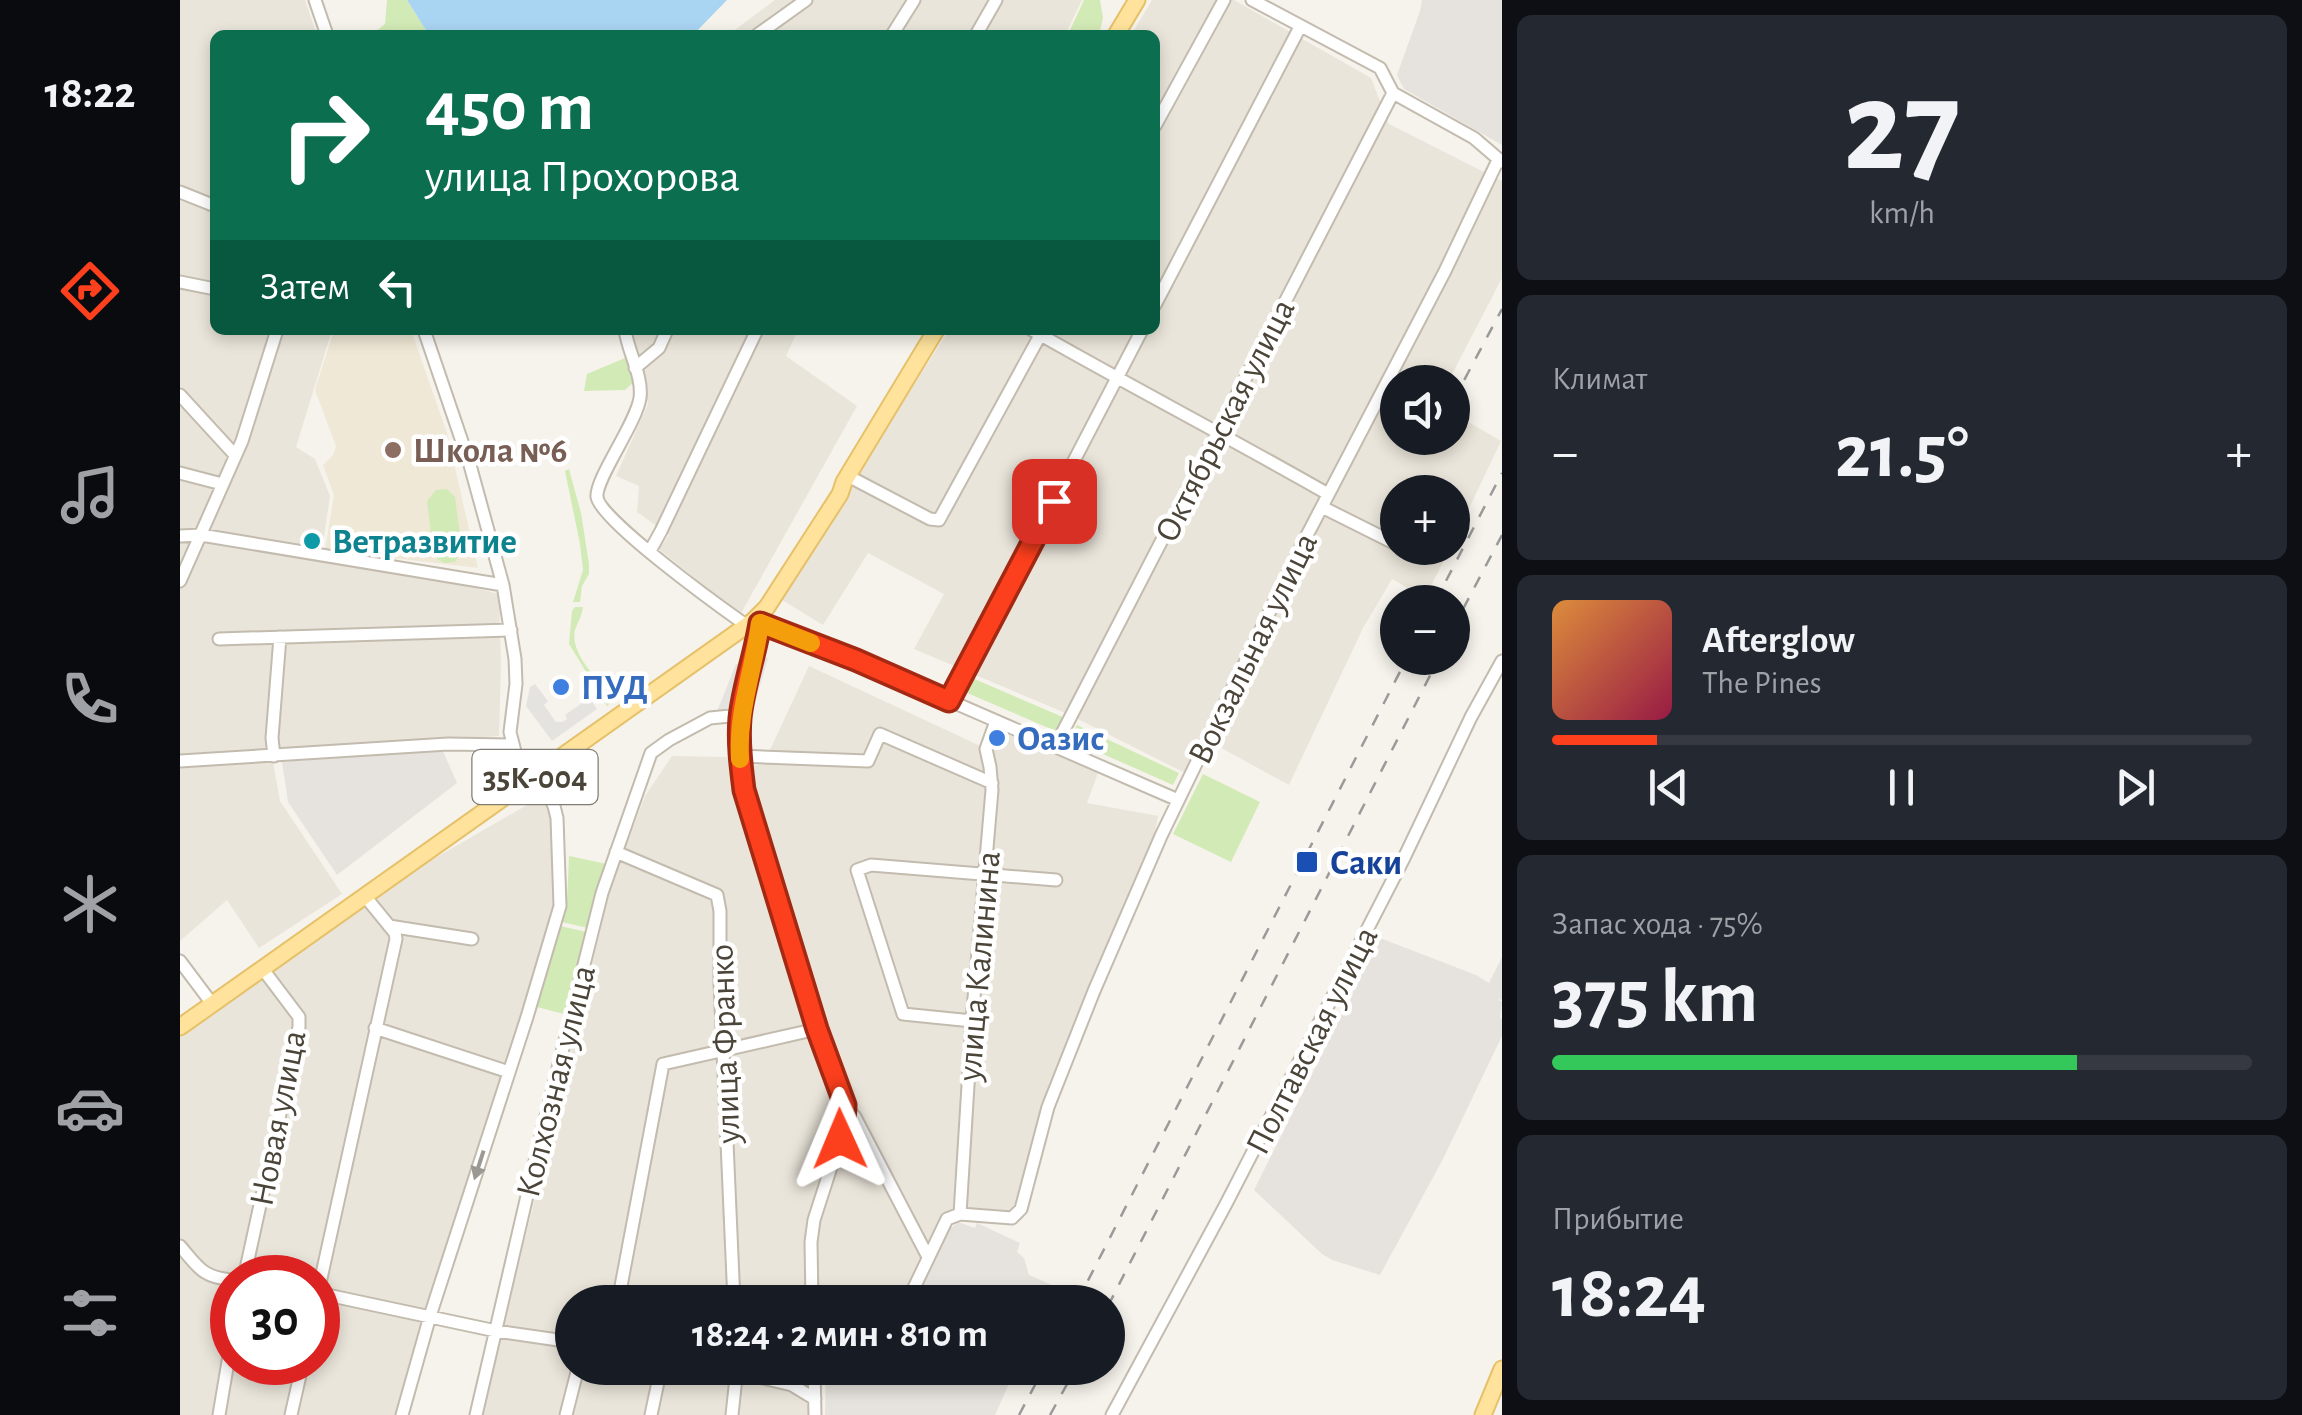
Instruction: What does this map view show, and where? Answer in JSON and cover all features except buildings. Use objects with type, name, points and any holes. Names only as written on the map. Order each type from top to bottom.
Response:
[{"type":"main road","points":[[1119,30],[1137,0]]},
{"type":"main road","name":"35К-004","points":[[180,1027],[748,625],[833,491],[846,479],[933,335]]},
{"type":"main road","name":"35К-004","points":[[180,1017],[517,780],[538,771]]},
{"type":"main road","points":[[1483,1415],[1496,1400],[1502,1370]]},
{"type":"street","points":[[315,0],[324,30]]},
{"type":"street","points":[[764,30],[806,0]]},
{"type":"street","points":[[895,30],[914,0]]},
{"type":"street","points":[[979,30],[996,0]]},
{"type":"street","points":[[1160,117],[1224,0]]},
{"type":"street","name":"Вокзальная улица","points":[[960,1214],[1012,1218],[1021,1209],[1048,1107],[1178,800],[1328,494],[1500,161],[1474,138],[1393,92],[1380,68],[1252,0]]},
{"type":"street","points":[[1160,295],[1300,28]]},
{"type":"street","name":"Октябрьская улица","points":[[1055,747],[1393,92]]},
{"type":"street","points":[[180,192],[210,204]]},
{"type":"street","points":[[180,282],[210,288]]},
{"type":"street","points":[[180,581],[235,455],[275,335]]},
{"type":"street","points":[[426,335],[470,464],[504,585],[516,672],[511,721],[519,767],[517,780]]},
{"type":"street","points":[[626,335],[640,388],[638,405],[597,497],[608,515],[650,551],[748,625],[856,660],[1178,800]]},
{"type":"street","points":[[635,368],[660,348],[665,335]]},
{"type":"street","points":[[650,551],[755,335]]},
{"type":"street","points":[[846,479],[938,520],[1036,335]]},
{"type":"street","points":[[1043,335],[1328,494]]},
{"type":"street","points":[[949,701],[1139,335]]},
{"type":"street","points":[[180,394],[235,455]]},
{"type":"street","points":[[180,473],[222,484]]},
{"type":"street","points":[[1322,507],[1380,536]]},
{"type":"street","points":[[180,536],[201,535],[504,585]]},
{"type":"street","points":[[748,625],[756,652]]},
{"type":"street","points":[[748,625],[756,652],[740,715],[739,756],[744,790],[817,1029],[845,1105],[855,1117],[928,1257]]},
{"type":"street","points":[[219,640],[510,630]]},
{"type":"street","points":[[274,756],[280,638]]},
{"type":"street","name":"Полтавская улица","points":[[1112,1415],[1338,989],[1502,660]]},
{"type":"street","name":"Колхозная улица","points":[[476,1415],[602,893],[651,752],[710,718],[740,715]]},
{"type":"street","name":"улица Калинина","points":[[960,1214],[992,784],[986,749],[996,722]]},
{"type":"street","points":[[739,756],[868,761],[880,734],[992,784]]},
{"type":"street","points":[[180,761],[442,744],[514,750],[538,771]]},
{"type":"street","name":"Колхозная улица","points":[[402,1415],[560,906],[558,818],[538,771]]},
{"type":"street","name":"улица Франко","points":[[615,855],[717,895],[733,1285]]},
{"type":"street","points":[[972,1021],[903,1014],[857,870],[870,865],[1056,880]]},
{"type":"street","points":[[326,1255],[396,939],[364,895]]},
{"type":"street","points":[[389,926],[472,938]]},
{"type":"street","points":[[180,961],[207,997]]},
{"type":"street","name":"Новая улица","points":[[249,1255],[300,1027],[299,1017],[262,968]]},
{"type":"street","points":[[375,1028],[509,1072]]},
{"type":"street","points":[[621,1285],[662,1064],[817,1029]]},
{"type":"street","points":[[812,1285],[814,1220],[840,1139],[845,1105]]},
{"type":"street","points":[[840,1139],[862,1133]]},
{"type":"street","points":[[915,1285],[948,1219],[960,1214]]},
{"type":"street","points":[[180,1246],[210,1276]]},
{"type":"street","points":[[340,1297],[496,1331],[555,1340]]},
{"type":"street","points":[[219,1415],[224,1385]]},
{"type":"street","points":[[292,1415],[298,1385]]},
{"type":"street","points":[[566,1415],[574,1385]]},
{"type":"street","points":[[651,1415],[658,1385]]},
{"type":"street","points":[[732,1415],[735,1385]]},
{"type":"street","points":[[789,1385],[814,1399]]},
{"type":"street","points":[[792,1386],[801,1385]]},
{"type":"street","points":[[814,1385],[815,1415]]},
{"type":"shaded area","points":[[180,0],[305,0],[315,30],[210,30],[210,335],[330,335],[296,447],[315,459],[330,496],[322,550],[499,594],[499,736],[271,752],[280,801],[342,894],[259,948],[227,900],[180,941]]},
{"type":"shaded area","points":[[775,0],[1082,0],[1067,30],[735,30]]},
{"type":"shaded area","points":[[1152,0],[1234,0],[1371,78],[1389,124],[1502,181],[1502,278],[1457,365],[1380,365],[1380,455],[1470,455],[1470,423],[1501,441],[1470,506],[1470,475],[1380,475],[1380,565],[1442,565],[1432,585],[1402,585],[1392,579],[1388,585],[1380,585],[1380,599],[1289,785],[1203,738],[1185,773],[1070,715],[914,649],[944,594],[868,553],[823,625],[782,600],[826,522],[946,335],[1160,335],[1160,30],[1134,30]]},
{"type":"shaded area","points":[[1422,0],[1502,0],[1502,145],[1404,89],[1397,75]]},
{"type":"shaded area","name":"Школа №6","points":[[332,335],[413,335],[447,433],[478,568],[325,550],[334,495],[323,465],[336,446],[315,390]]},
{"type":"shaded area","points":[[632,335],[796,335],[786,356],[857,406],[740,615],[659,549],[669,535],[637,512],[639,486],[616,476],[648,404]]},
{"type":"shaded area","points":[[760,656],[768,658],[746,734],[743,713]]},
{"type":"shaded area","points":[[736,664],[748,664],[736,712],[716,714]]},
{"type":"shaded area","points":[[809,666],[989,750],[999,731],[1098,773],[1087,803],[1158,816],[1152,849],[1051,1088],[1012,1211],[946,1215],[911,1285],[555,1285],[555,1385],[810,1385],[810,1415],[482,1415],[611,887],[645,796],[672,756],[727,757],[730,766],[763,765]]},
{"type":"shaded area","points":[[535,684],[548,701],[544,705],[556,722],[567,719],[565,715],[589,698],[597,709],[552,741],[526,706],[530,687]]},
{"type":"shaded area","points":[[443,751],[457,783],[337,875],[288,802],[282,762]]},
{"type":"shaded area","points":[[539,798],[552,805],[554,908],[396,1415],[180,1415],[180,1029],[378,891]]},
{"type":"shaded area","points":[[1380,938],[1489,983],[1502,957],[1502,1000],[1497,999],[1502,1002],[1502,1036],[1443,1159],[1380,1275],[1322,1254],[1254,1190]]},
{"type":"shaded area","points":[[958,1222],[975,1228],[977,1223],[1020,1243],[1017,1252],[1024,1258],[1029,1275],[1052,1285],[921,1285],[943,1235]]},
{"type":"shaded area","points":[[826,1385],[1008,1385],[995,1415],[825,1415]]},
{"type":"green space","points":[[387,0],[407,0],[426,30],[377,30],[385,24]]},
{"type":"green space","points":[[1084,0],[1100,0],[1100,30],[1070,30]]},
{"type":"green space","points":[[625,358],[633,383],[625,390],[584,391],[587,374]]},
{"type":"green space","points":[[569,469],[589,564],[580,602],[573,602],[583,570],[565,471]]},
{"type":"green space","points":[[447,489],[455,497],[462,549],[455,562],[444,563],[434,557],[427,501],[436,490]]},
{"type":"green space","points":[[575,607],[583,607],[574,637],[579,653],[599,681],[605,686],[608,681],[614,685],[620,695],[607,706],[569,644]]},
{"type":"green space","points":[[972,678],[1065,718],[1058,732],[965,692]]},
{"type":"green space","points":[[1077,725],[1179,773],[1173,785],[1069,739]]},
{"type":"green space","points":[[1203,774],[1260,802],[1231,862],[1173,834]]},
{"type":"green space","points":[[569,856],[607,864],[588,928],[562,922]]},
{"type":"green space","points":[[560,926],[587,932],[564,1014],[537,1007]]},
{"type":"water","points":[[407,0],[727,0],[698,30],[426,30]]},
{"type":"railway","points":[[1470,369],[1502,309]]},
{"type":"railway","points":[[1444,585],[1502,473]]},
{"type":"railway","points":[[1470,596],[1502,535]]},
{"type":"railway","points":[[1086,1285],[1398,675]]},
{"type":"railway","points":[[1119,1285],[1430,675]]},
{"type":"railway","points":[[1019,1415],[1035,1385]]},
{"type":"railway","points":[[1050,1415],[1067,1385]]},
{"type":"slow traffic","points":[[740,759],[740,715],[760,623],[811,643]]},
{"type":"place","name":"Школа №6","points":[[393,450]]},
{"type":"place","name":"Ветразвитие","points":[[312,541]]},
{"type":"place","name":"ПУД","points":[[561,687]]},
{"type":"place","name":"Оазис","points":[[997,738]]},
{"type":"place","name":"Саки","points":[[1307,862]]},
{"type":"route","points":[[840,1139],[845,1105],[817,1029],[744,790],[739,756],[740,715],[760,623],[949,701],[1054,501]]}]
